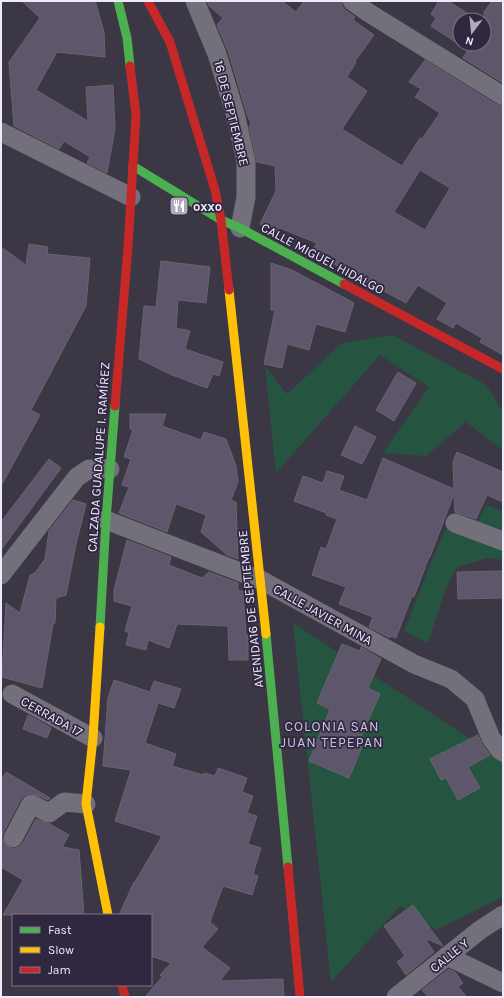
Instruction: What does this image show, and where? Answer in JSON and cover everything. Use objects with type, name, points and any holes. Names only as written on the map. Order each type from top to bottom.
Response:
[{"type":"main road","name":"CALZADA GUADALUPE I. RAMÍREZ","points":[[108,914],[86,804],[93,738],[106,520],[136,115],[127,38],[118,1]]},
{"type":"main road","points":[[148,1],[170,42],[215,190],[221,220]]},
{"type":"main road","name":"CALLE MIGUEL HIDALGO","points":[[133,166],[221,220],[240,228],[503,369]]},
{"type":"main road","name":"AVENIDA16 DE SEPTIEMBRE","points":[[221,220],[261,580],[300,997]]},
{"type":"main road","points":[[122,986],[125,997]]},
{"type":"street","name":"16 DE SEPTIEMBRE","points":[[195,1],[217,54],[235,113],[246,161],[246,197],[240,228]]},
{"type":"street","points":[[352,1],[373,7],[503,96]]},
{"type":"street","points":[[1,132],[131,197]]},
{"type":"street","points":[[1,575],[77,477],[89,469],[110,469]]},
{"type":"street","name":"CALLE JAVIER MINA","points":[[106,520],[261,580],[414,664],[451,679],[474,699],[491,738],[503,752]]},
{"type":"street","points":[[455,523],[503,541]]},
{"type":"street","name":"CERRADA 17","points":[[12,694],[93,738]]},
{"type":"street","points":[[13,838],[31,804],[49,813],[64,802],[86,804]]},
{"type":"street","name":"CALLE Y","points":[[396,997],[480,930],[503,915]]},
{"type":"street","points":[[447,956],[503,983]]},
{"type":"green space","points":[[393,335],[486,385],[503,411],[503,450],[466,422],[426,456],[383,453],[429,387],[380,355],[276,473],[265,366],[287,394],[342,343]]},
{"type":"green space","points":[[486,505],[503,511],[503,560],[488,558],[457,567],[445,591],[428,643],[404,631],[448,524],[475,526]]},
{"type":"green space","points":[[293,623],[503,760],[503,897],[436,930],[400,906],[331,982]]},
{"type":"building","points":[[22,1],[95,1],[104,32],[105,57],[57,52],[36,90],[88,121],[86,87],[113,85],[115,129],[107,173],[87,163],[90,157],[64,141],[59,149],[14,126],[9,62],[40,18]]},
{"type":"building","points":[[207,1],[282,1],[296,12],[304,1],[341,1],[345,10],[355,17],[353,20],[374,35],[355,61],[356,62],[347,77],[367,91],[342,129],[402,166],[420,138],[422,139],[440,113],[415,97],[421,89],[409,82],[425,60],[497,105],[503,107],[503,355],[480,342],[482,338],[456,323],[453,328],[437,319],[447,303],[418,285],[406,303],[312,252],[317,243],[280,228],[277,234],[260,224],[276,191],[275,166],[257,162],[249,126],[251,124],[228,51],[217,25],[223,18],[209,6]],"holes":[[[420,170],[450,188],[425,230],[394,212]]]},
{"type":"building","points":[[439,1],[448,1],[465,12],[452,12],[452,40],[431,26],[436,18],[431,14]]},
{"type":"building","points":[[492,1],[503,1],[503,83],[463,58],[467,52],[492,52],[492,12],[484,12]]},
{"type":"building","points":[[29,244],[48,247],[47,254],[90,258],[86,306],[31,410],[40,415],[1,486],[1,247],[26,265]]},
{"type":"building","points":[[161,261],[210,267],[206,303],[178,300],[176,328],[190,331],[185,349],[223,362],[219,376],[213,374],[207,388],[172,375],[139,359],[144,306],[156,307]]},
{"type":"building","points":[[271,263],[292,270],[354,303],[345,332],[316,324],[309,350],[287,344],[282,368],[264,364],[275,310],[271,310]]},
{"type":"building","points":[[398,372],[416,383],[394,421],[376,410]]},
{"type":"building","points":[[130,414],[166,414],[162,426],[201,440],[204,432],[226,439],[236,466],[238,482],[231,500],[236,502],[238,559],[225,554],[201,532],[206,515],[176,504],[167,532],[119,513],[129,487],[122,485],[131,459],[124,457],[133,430],[130,429]]},
{"type":"building","points":[[355,426],[376,437],[362,464],[341,455]]},
{"type":"building","points":[[457,452],[503,472],[503,502],[487,495],[476,519],[455,512],[454,494],[414,597],[412,596],[396,638],[391,636],[390,638],[369,627],[373,617],[339,604],[346,587],[312,575],[321,547],[326,549],[337,519],[326,515],[327,513],[294,501],[303,476],[323,483],[327,471],[344,476],[339,490],[367,500],[383,458],[454,489],[453,462]]},
{"type":"building","points":[[49,459],[61,468],[1,550],[1,522]]},
{"type":"building","points":[[73,500],[86,504],[66,595],[56,598],[55,623],[53,624],[42,688],[2,677],[6,603],[20,613],[30,575],[35,573],[45,559],[49,531]]},
{"type":"building","points":[[127,540],[171,557],[169,565],[202,578],[209,572],[238,583],[238,591],[243,591],[246,635],[248,635],[248,660],[229,660],[228,626],[177,624],[169,648],[148,640],[146,650],[126,645],[129,633],[125,631],[132,606],[114,601],[114,590]]},
{"type":"building","points":[[503,571],[503,598],[458,599],[457,572]]},
{"type":"building","points":[[342,644],[360,651],[361,647],[381,659],[368,688],[380,694],[357,745],[362,747],[349,778],[309,761],[330,709],[317,703]]},
{"type":"building","points":[[114,680],[150,692],[154,681],[181,689],[174,708],[158,703],[145,743],[176,754],[172,766],[203,775],[204,773],[215,776],[218,768],[247,778],[242,792],[253,796],[247,813],[257,816],[248,844],[261,848],[253,874],[258,876],[252,895],[223,886],[210,922],[218,929],[202,947],[230,968],[220,981],[283,979],[284,997],[145,997],[162,977],[160,975],[171,963],[152,956],[152,914],[120,913],[134,882],[162,836],[115,821],[131,770],[103,766],[108,698]]},
{"type":"building","points":[[28,715],[51,728],[47,738],[23,729]]},
{"type":"building","points":[[478,735],[482,744],[490,755],[468,767],[480,788],[458,800],[446,778],[441,780],[430,759]]},
{"type":"building","points":[[6,772],[50,798],[48,800],[31,793],[25,795],[21,799],[3,833],[2,838],[8,847],[13,849],[19,847],[23,843],[36,819],[50,824],[69,835],[62,847],[79,850],[84,914],[3,915],[23,880],[1,867],[1,780]]},
{"type":"building","points":[[413,905],[443,946],[427,939],[426,940],[434,952],[406,975],[397,962],[405,956],[384,926]]},
{"type":"building","points":[[449,969],[455,972],[463,983],[458,987],[467,997],[428,997],[422,990]]},
{"type":"traffic: fast","points":[[118,1],[127,38],[130,66]]},
{"type":"traffic: fast","points":[[133,166],[221,220],[240,228],[344,284]]},
{"type":"traffic: fast","points":[[100,627],[106,520],[115,406]]},
{"type":"traffic: fast","points":[[266,634],[288,867]]},
{"type":"traffic: slow","points":[[229,290],[266,634]]},
{"type":"traffic: slow","points":[[100,627],[93,738],[86,804],[108,914]]},
{"type":"traffic: jam","points":[[148,1],[170,42],[215,190],[221,220],[229,290]]},
{"type":"traffic: jam","points":[[115,406],[128,247],[136,115],[130,66]]},
{"type":"traffic: jam","points":[[344,284],[503,369]]},
{"type":"traffic: jam","points":[[288,867],[300,997]]},
{"type":"traffic: jam","points":[[122,986],[125,997]]},
{"type":"place","name":"oxxo","points":[[179,206]]},
{"type":"district","name":"COLONIA SAN JUAN TEPEPAN","points":[[332,734]]}]
